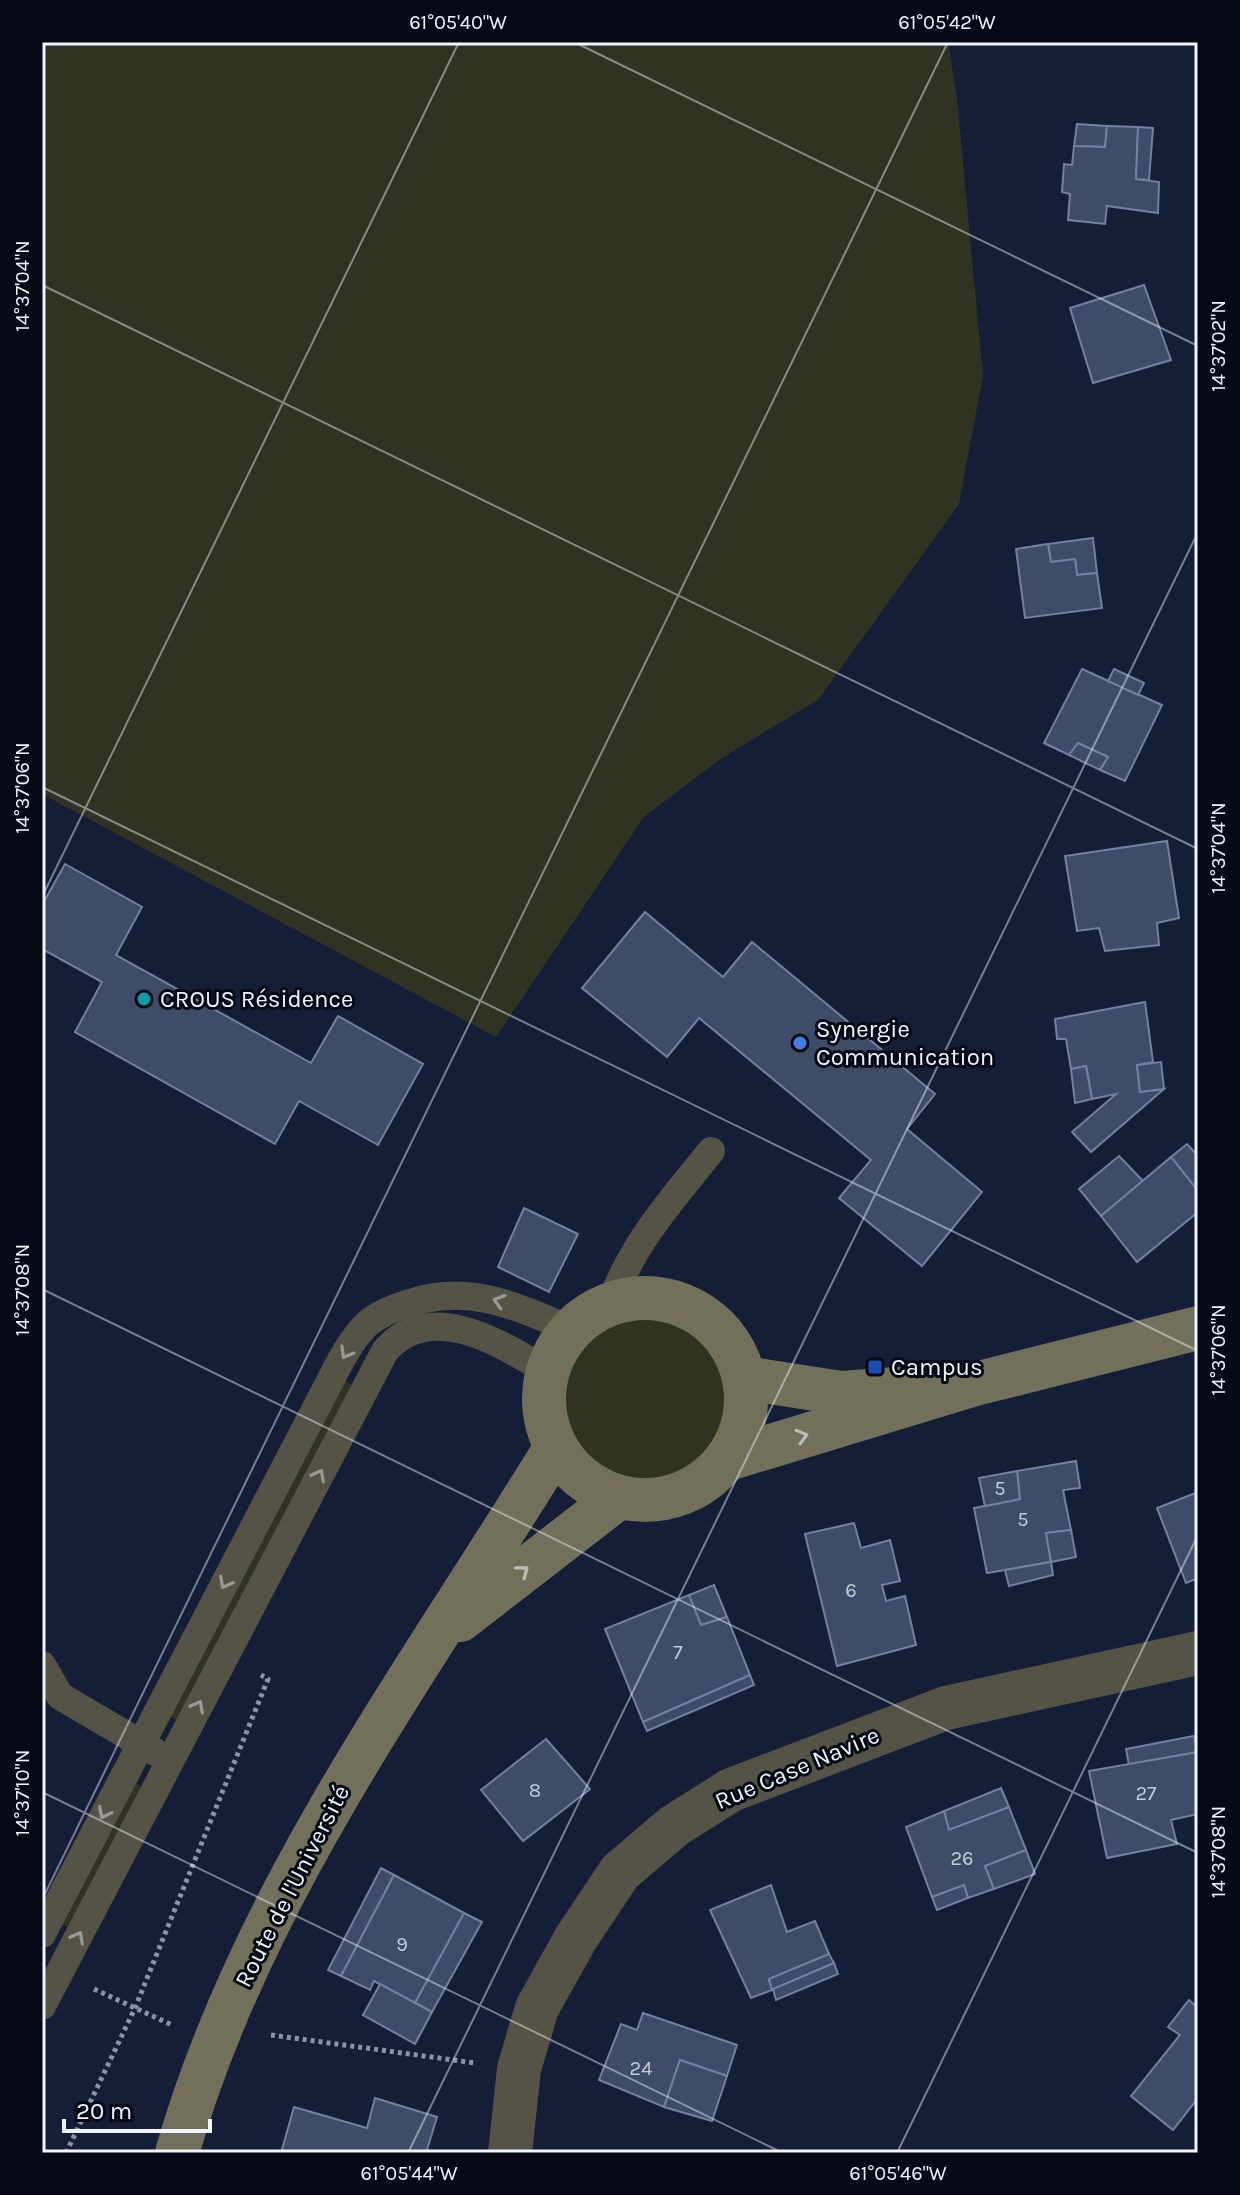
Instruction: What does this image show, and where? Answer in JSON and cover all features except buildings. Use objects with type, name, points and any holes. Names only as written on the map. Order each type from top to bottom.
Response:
[{"type":"main road","points":[[639,1298],[668,1300],[695,1310],[718,1328],[735,1351],[745,1378],[747,1407],[741,1434],[728,1459],[711,1477],[691,1490],[643,1501],[619,1497],[583,1478],[556,1447],[547,1423],[544,1397],[547,1371],[562,1341],[572,1330],[585,1317],[611,1303],[639,1298]]},
{"type":"main road","points":[[728,1459],[975,1384],[1198,1328]]},
{"type":"main road","points":[[745,1378],[841,1393],[975,1384]]},
{"type":"main road","name":"Route de l'Université","points":[[177,2153],[212,2045],[339,1791],[556,1447]]},
{"type":"main road","name":"Route de l'Université","points":[[439,1636],[619,1497]]},
{"type":"street","name":"Rue Case Navire","points":[[510,2153],[519,2069],[537,2008],[576,1938],[620,1872],[674,1826],[731,1790],[946,1708],[1198,1653]]},
{"type":"lane","points":[[611,1303],[630,1255],[711,1151]]},
{"type":"lane","points":[[42,1934],[341,1360],[363,1327],[374,1316],[422,1299],[471,1294],[516,1306],[572,1330]]},
{"type":"lane","points":[[42,2006],[371,1376],[391,1344],[433,1327],[453,1327],[494,1340],[547,1371]]},
{"type":"lane","points":[[42,1665],[60,1696],[170,1760]]},
{"type":"path","points":[[66,2153],[135,2008],[268,1679],[252,1671]]},
{"type":"path","points":[[89,1986],[245,2062],[257,2033],[519,2069]]},
{"type":"green space","points":[[42,42],[948,42],[957,98],[983,376],[959,504],[818,700],[722,758],[644,817],[496,1037],[42,794]]},
{"type":"green space","points":[[645,1317],[676,1323],[703,1341],[721,1368],[727,1399],[721,1430],[703,1457],[676,1475],[645,1481],[614,1475],[587,1457],[569,1430],[563,1399],[569,1368],[587,1341],[614,1323]]},
{"type":"green space","points":[[342,1379],[353,1386],[178,1721],[167,1715]]},
{"type":"green space","points":[[133,1782],[145,1788],[72,1929],[60,1923]]},
{"type":"place","name":"CROUS Résidence","points":[[144,999]]},
{"type":"place","name":"Synergie Communication","points":[[800,1043]]},
{"type":"place","name":"Campus","points":[[875,1367]]}]
